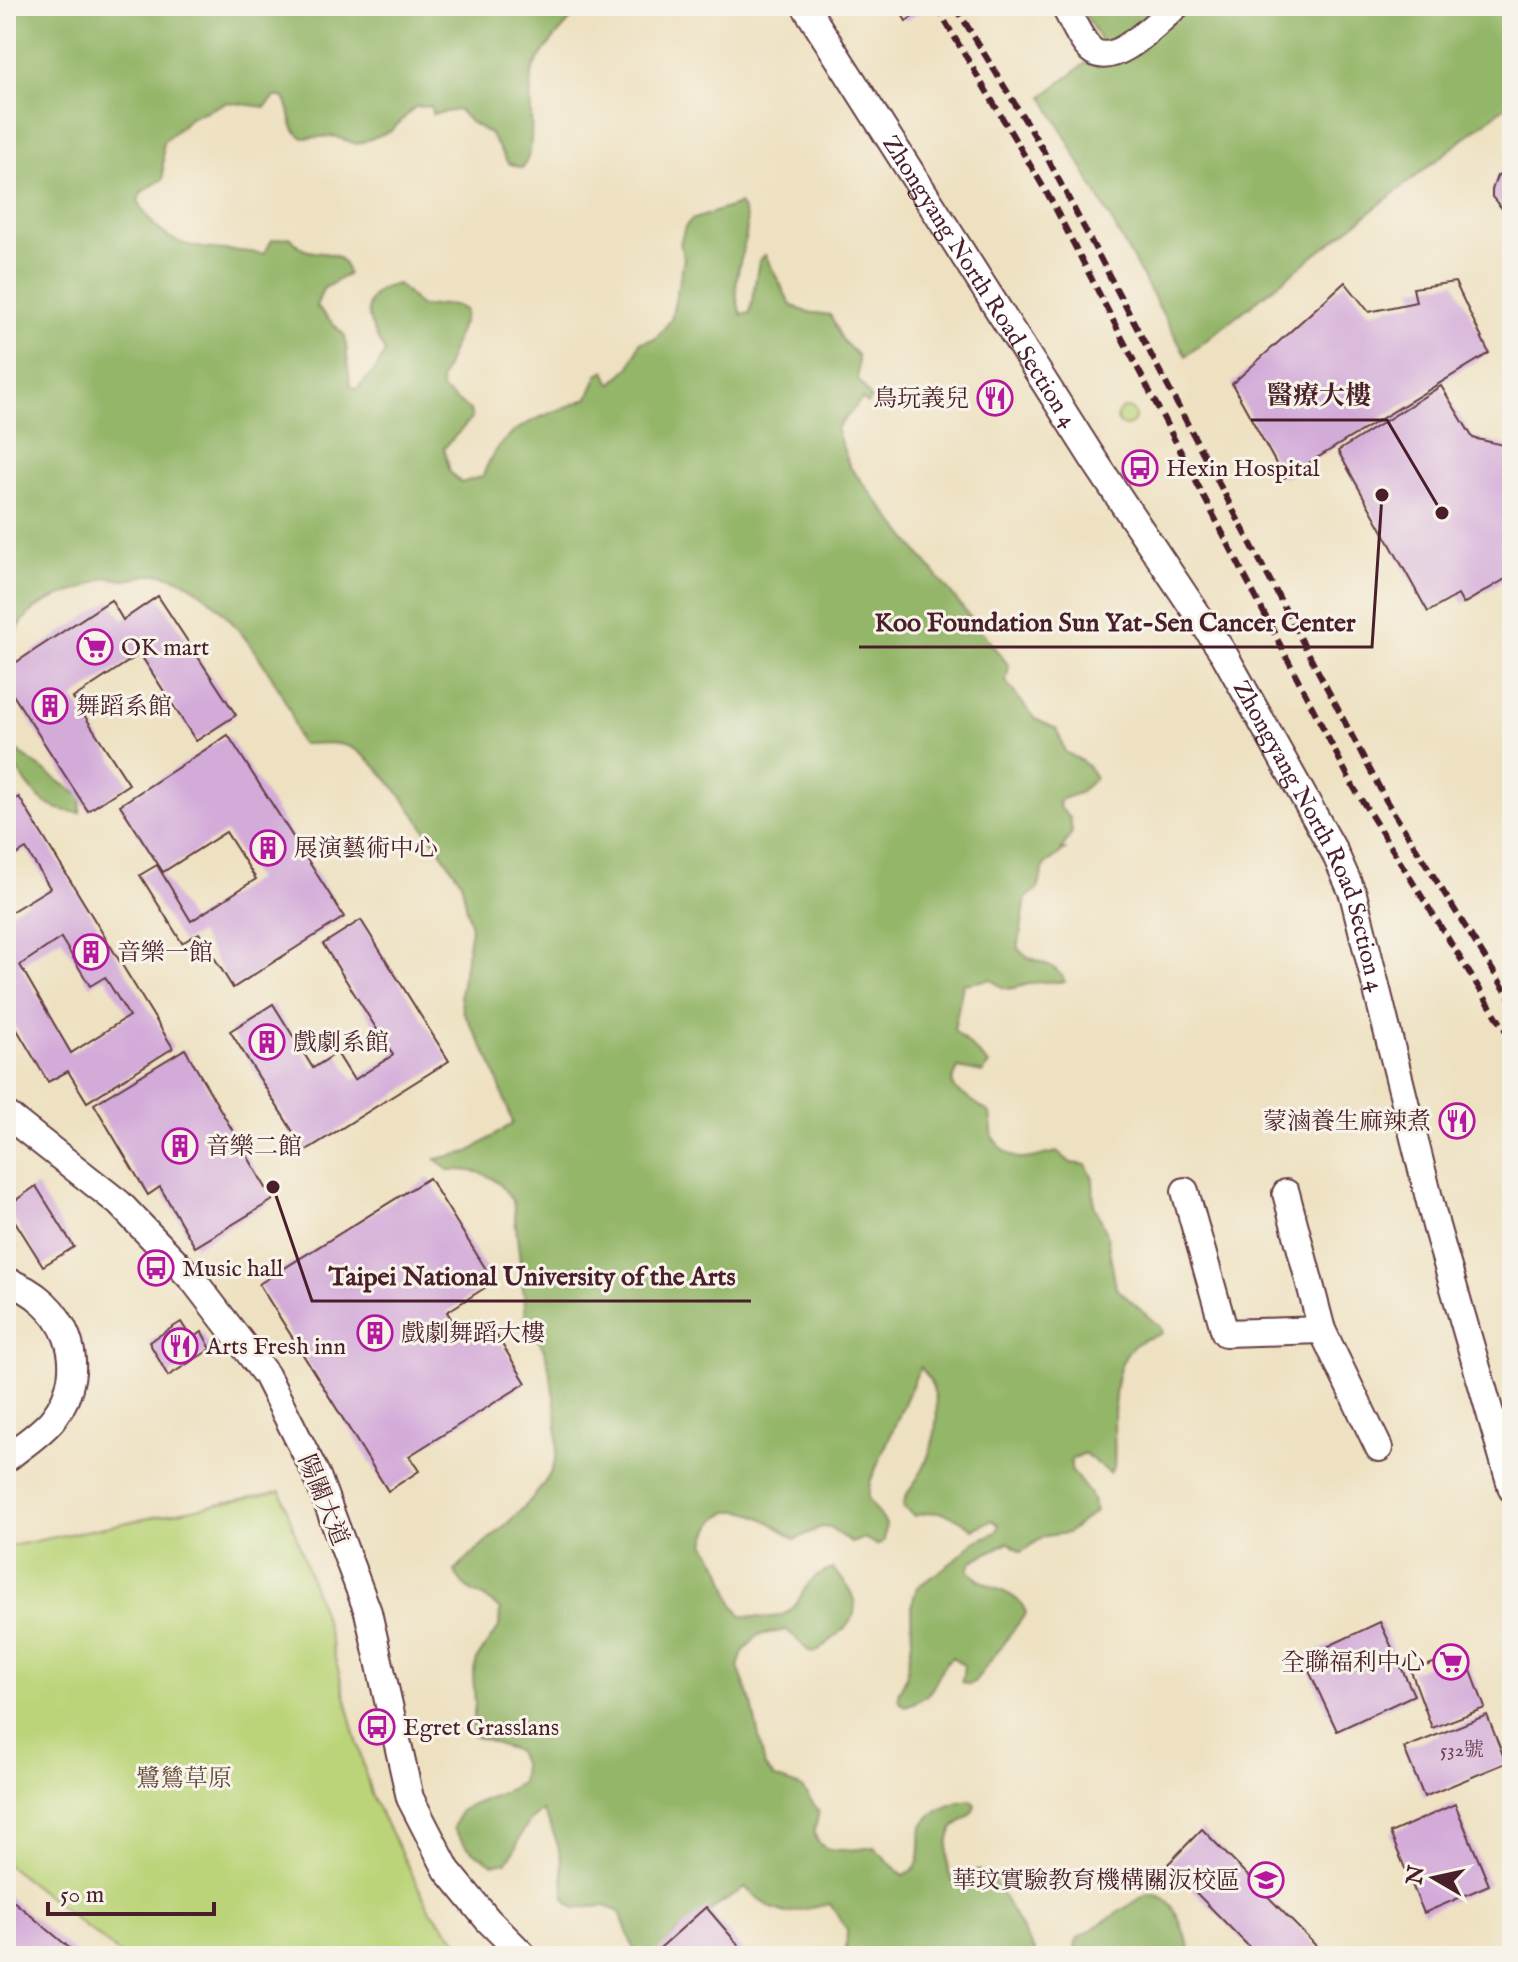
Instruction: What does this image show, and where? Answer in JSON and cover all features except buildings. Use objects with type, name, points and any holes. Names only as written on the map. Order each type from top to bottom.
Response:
[{"type":"street","name":"Zhongyang North Road Section 4","points":[[805,6],[1094,460],[1224,654],[1334,851],[1353,894],[1436,1226],[1512,1489]]},
{"type":"street","points":[[1064,6],[1092,51],[1107,56],[1122,51],[1176,6]]},
{"type":"street","name":"陽關大道","points":[[6,1114],[119,1203],[194,1281],[266,1375],[317,1476],[368,1612],[410,1798],[447,1870],[488,1920],[524,1956]]},
{"type":"street","points":[[1185,1191],[1225,1333],[1322,1330]]},
{"type":"street","points":[[1286,1193],[1322,1330],[1379,1448]]},
{"type":"street","points":[[6,1281],[36,1294],[59,1317],[71,1348],[71,1377],[52,1419],[6,1459]]},
{"type":"green space","points":[[6,6],[584,6],[548,46],[533,70],[530,148],[522,168],[508,163],[490,134],[470,122],[459,110],[432,114],[431,106],[415,107],[391,131],[357,144],[333,136],[303,138],[294,129],[283,97],[275,97],[265,107],[227,102],[190,118],[163,142],[163,179],[142,192],[138,200],[149,219],[162,232],[191,246],[264,254],[272,240],[289,237],[305,250],[331,254],[341,260],[348,274],[323,289],[316,306],[345,336],[350,385],[357,389],[376,369],[385,352],[368,310],[375,294],[398,284],[421,307],[450,305],[465,311],[441,380],[442,390],[470,410],[472,418],[444,448],[450,472],[461,483],[483,476],[491,458],[512,433],[588,398],[598,375],[605,371],[611,384],[630,367],[640,342],[655,339],[671,320],[684,259],[680,244],[685,227],[691,220],[739,204],[747,227],[736,284],[742,315],[750,313],[759,261],[765,255],[791,305],[806,312],[830,315],[842,340],[858,356],[858,379],[871,398],[868,404],[862,399],[836,429],[850,467],[1009,666],[1006,682],[1035,719],[1057,729],[1065,752],[1083,762],[1096,778],[1079,793],[1060,800],[1059,807],[1070,818],[1072,832],[1061,850],[1065,850],[1044,865],[1038,889],[1026,898],[1018,949],[1055,969],[1065,982],[1037,982],[1011,988],[1002,987],[992,979],[963,984],[954,1030],[989,1064],[983,1073],[958,1068],[952,1082],[955,1089],[990,1113],[993,1138],[1009,1154],[1023,1159],[1058,1152],[1071,1163],[1086,1165],[1093,1178],[1094,1205],[1106,1231],[1116,1288],[1160,1327],[1162,1333],[1139,1342],[1121,1366],[1114,1400],[1114,1467],[1110,1473],[1084,1453],[1071,1460],[1071,1470],[1089,1493],[1096,1511],[1067,1533],[1045,1536],[1021,1552],[1008,1542],[972,1561],[968,1569],[974,1576],[1016,1599],[1026,1613],[975,1681],[969,1685],[962,1682],[964,1665],[952,1657],[945,1663],[932,1689],[918,1701],[905,1706],[899,1702],[898,1694],[906,1678],[912,1641],[911,1607],[917,1587],[974,1542],[997,1532],[999,1525],[992,1520],[973,1529],[952,1516],[931,1513],[914,1516],[903,1507],[926,1462],[935,1434],[934,1391],[920,1367],[870,1482],[868,1498],[886,1524],[884,1541],[877,1545],[864,1538],[851,1543],[830,1528],[821,1527],[795,1540],[757,1515],[731,1511],[712,1526],[705,1543],[722,1570],[733,1604],[742,1616],[782,1615],[798,1602],[808,1584],[833,1569],[852,1595],[855,1606],[848,1624],[816,1652],[809,1651],[787,1630],[758,1635],[743,1652],[738,1667],[752,1704],[765,1767],[775,1778],[801,1787],[818,1810],[815,1829],[821,1845],[837,1850],[874,1847],[903,1876],[918,1863],[921,1833],[928,1819],[948,1806],[971,1800],[975,1805],[973,1810],[953,1829],[949,1841],[948,1863],[952,1882],[960,1884],[977,1870],[992,1877],[1037,1956],[846,1956],[847,1930],[830,1904],[786,1913],[771,1908],[745,1888],[676,1933],[655,1956],[636,1956],[620,1912],[605,1906],[575,1908],[564,1898],[560,1853],[542,1811],[524,1829],[507,1862],[493,1864],[467,1847],[453,1828],[460,1811],[521,1783],[523,1766],[517,1751],[471,1735],[475,1704],[473,1673],[478,1657],[499,1627],[500,1610],[469,1590],[455,1571],[513,1518],[541,1487],[551,1472],[557,1440],[555,1401],[548,1361],[539,1342],[528,1331],[513,1201],[493,1179],[469,1170],[448,1170],[436,1159],[469,1152],[513,1123],[491,1062],[463,1011],[460,996],[471,928],[461,881],[394,787],[364,756],[339,744],[301,744],[281,692],[253,649],[218,608],[199,591],[180,580],[160,574],[128,580],[103,579],[40,606],[25,619],[15,637],[6,643]]},
{"type":"green space","points":[[1080,6],[1510,6],[1512,101],[1186,356],[1043,96],[1105,48]]},
{"type":"green space","points":[[1122,408],[1130,408],[1135,417],[1133,424],[1122,426],[1117,421],[1117,413]]},
{"type":"green space","points":[[6,743],[81,797],[80,813],[51,806],[37,796],[10,759]]},
{"type":"green space","name":"鷺鷥草原","points":[[281,1491],[326,1624],[371,1794],[430,1910],[471,1956],[123,1956],[6,1864],[6,1547]]},
{"type":"green space","points":[[1147,1894],[1166,1900],[1173,1908],[1194,1956],[1078,1956],[1075,1946],[1078,1938]]},
{"type":"railway","points":[[936,6],[1051,200],[1354,788],[1512,1041]]},
{"type":"railway","points":[[955,6],[1042,148],[1387,802],[1512,1001]]},
{"type":"place","name":"鳥玩義兒","points":[[995,398]]},
{"type":"place","name":"Hexin Hospital","points":[[1140,468]]},
{"type":"place","name":"Koo Foundation Sun Yat-Sen Cancer Center","points":[[1382,495]]},
{"type":"place","name":"醫療大樓","points":[[1442,513]]},
{"type":"place","name":"OK mart","points":[[95,647]]},
{"type":"place","name":"舞蹈系館","points":[[50,706]]},
{"type":"place","name":"展演藝術中心","points":[[268,848]]},
{"type":"place","name":"音樂一館","points":[[91,952]]},
{"type":"place","name":"戲劇系館","points":[[267,1042]]},
{"type":"place","name":"蒙滷養生麻辣煮","points":[[1457,1121]]},
{"type":"place","name":"音樂二館","points":[[180,1146]]},
{"type":"place","name":"Taipei National University of the Arts","points":[[273,1187]]},
{"type":"place","name":"Music hall","points":[[156,1268]]},
{"type":"place","name":"戲劇舞蹈大樓","points":[[375,1333]]},
{"type":"place","name":"Arts Fresh inn","points":[[180,1346]]},
{"type":"place","name":"全聯福利中心","points":[[1451,1662]]},
{"type":"place","name":"Egret Grasslans","points":[[377,1727]]},
{"type":"place","name":"華玟實驗教育機構關汳校區","points":[[1266,1880]]}]
